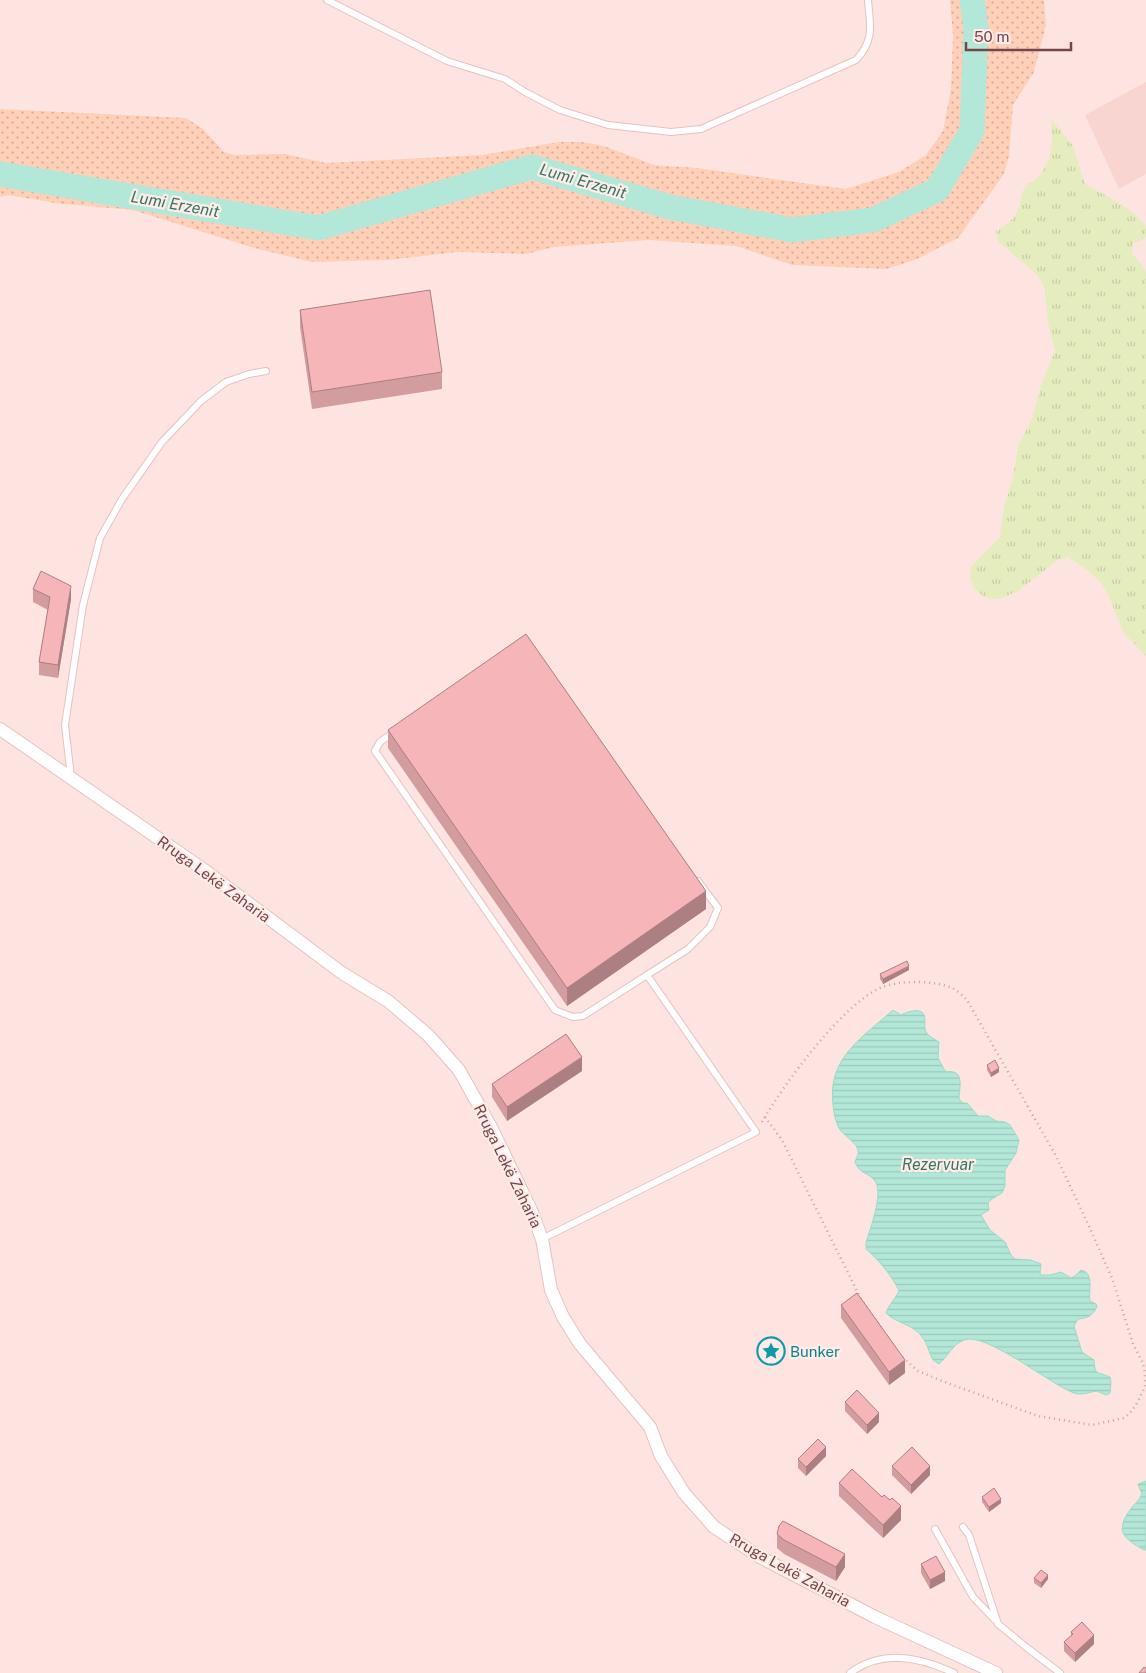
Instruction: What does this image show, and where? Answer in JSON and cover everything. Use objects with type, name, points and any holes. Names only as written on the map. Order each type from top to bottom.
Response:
[{"type":"street","name":"Rruga Lekë Zaharia","points":[[0,729],[207,872],[342,973],[388,1001],[428,1034],[459,1070],[496,1137],[531,1210],[542,1239],[551,1290],[563,1317],[580,1344],[650,1427],[661,1456],[684,1493],[714,1527],[760,1557],[875,1617],[996,1673]]},
{"type":"lane","points":[[327,0],[447,61],[505,79],[525,92],[560,110],[608,125],[671,132],[701,129],[856,60],[864,52],[871,31],[868,0]]},
{"type":"lane","points":[[71,778],[65,724],[83,605],[100,538],[122,499],[162,442],[201,401],[226,382],[249,374],[266,371]]},
{"type":"lane","points":[[396,730],[380,742],[375,751],[555,1010],[573,1017],[583,1016],[688,949],[710,927],[718,908],[695,876]]},
{"type":"lane","points":[[542,1239],[756,1132],[647,974]]},
{"type":"lane","points":[[963,1527],[969,1534],[998,1624]]},
{"type":"lane","points":[[935,1529],[973,1597],[998,1624],[1060,1673]]},
{"type":"lane","points":[[850,1673],[862,1664],[885,1659],[907,1658],[932,1663],[954,1673]]},
{"type":"path","points":[[756,1132],[770,1107],[813,1051],[862,999],[881,988],[898,983],[928,982],[952,988],[967,1000],[1056,1156],[1112,1278],[1133,1344],[1143,1363],[1146,1374],[1145,1387],[1130,1413],[1124,1418],[1092,1425],[1038,1416],[918,1371],[900,1354]]},
{"type":"path","points":[[765,1117],[782,1140],[861,1300],[884,1331]]},
{"type":"shaded area","points":[[1146,82],[1146,174],[1119,189],[1085,115]]},
{"type":"green space","points":[[1051,120],[1073,146],[1085,184],[1129,210],[1143,222],[1146,228],[1146,236],[1143,240],[1133,243],[1132,253],[1146,273],[1146,656],[1124,633],[1107,592],[1101,583],[1087,570],[1068,557],[1058,560],[1018,591],[999,599],[988,598],[980,594],[973,587],[970,576],[971,567],[1000,537],[1004,507],[1013,477],[1018,446],[1032,419],[1043,380],[1055,351],[1048,322],[1045,290],[1042,282],[1036,274],[998,241],[996,231],[1014,217],[1019,208],[1024,188],[1039,176],[1047,164],[1052,142]]},
{"type":"sand","points":[[950,0],[1044,0],[1046,25],[1034,72],[1013,105],[1009,156],[1004,174],[958,238],[915,260],[886,269],[792,265],[736,246],[649,240],[554,247],[526,254],[457,252],[388,260],[312,262],[254,248],[133,210],[55,203],[8,195],[0,197],[0,109],[186,118],[203,129],[224,152],[234,155],[285,154],[326,163],[482,155],[559,142],[582,142],[604,146],[654,165],[697,168],[846,189],[899,172],[926,155],[943,131],[951,89],[953,35]]},
{"type":"water","name":"Rezervuar","points":[[893,1010],[901,1015],[912,1011],[922,1012],[925,1019],[926,1032],[930,1037],[939,1042],[938,1058],[945,1071],[956,1073],[959,1076],[959,1099],[963,1103],[967,1103],[978,1116],[988,1116],[996,1121],[1005,1122],[1010,1125],[1019,1140],[1016,1153],[1005,1170],[1005,1186],[1002,1193],[988,1203],[989,1210],[981,1215],[990,1230],[1005,1242],[1015,1259],[1031,1260],[1041,1264],[1040,1275],[1061,1272],[1071,1278],[1081,1270],[1088,1275],[1090,1301],[1096,1304],[1097,1307],[1089,1316],[1078,1319],[1074,1326],[1082,1352],[1094,1360],[1096,1371],[1110,1377],[1110,1393],[1106,1395],[1097,1391],[1083,1394],[1074,1393],[1002,1351],[974,1339],[960,1342],[939,1364],[933,1360],[925,1341],[919,1333],[886,1313],[899,1290],[876,1258],[866,1249],[877,1202],[877,1187],[873,1178],[857,1166],[855,1162],[858,1155],[857,1147],[841,1131],[838,1125],[833,1108],[833,1089],[835,1074],[849,1050]]},
{"type":"water","points":[[1146,1481],[1146,1550],[1144,1550],[1127,1538],[1122,1529],[1125,1518],[1142,1494],[1138,1484]]},
{"type":"building","points":[[430,290],[442,372],[312,392],[300,310]]},
{"type":"building","points":[[41,571],[71,586],[58,665],[39,662],[50,597],[33,589]]},
{"type":"building","points":[[526,634],[706,891],[567,988],[388,730]]},
{"type":"building","points":[[907,961],[909,966],[883,979],[880,974]]},
{"type":"building","points":[[566,1034],[582,1057],[507,1107],[492,1084]]},
{"type":"building","points":[[995,1060],[999,1068],[991,1073],[987,1065]]},
{"type":"building","points":[[857,1293],[905,1360],[889,1372],[841,1305]]},
{"type":"building","points":[[857,1390],[879,1413],[867,1425],[845,1402]]},
{"type":"building","points":[[818,1439],[826,1447],[806,1467],[798,1459]]},
{"type":"building","points":[[912,1447],[930,1466],[911,1485],[892,1466]]},
{"type":"building","points":[[852,1469],[882,1497],[884,1495],[890,1500],[892,1498],[901,1506],[883,1525],[839,1483]]},
{"type":"building","points":[[994,1488],[1001,1499],[989,1507],[982,1497]]},
{"type":"building","points":[[783,1521],[845,1554],[836,1567],[784,1540],[777,1534],[779,1526]]},
{"type":"building","points":[[936,1556],[945,1572],[930,1580],[921,1564]]},
{"type":"building","points":[[1041,1570],[1048,1575],[1041,1583],[1034,1578]]},
{"type":"building","points":[[1082,1622],[1094,1635],[1075,1653],[1064,1642]]},
{"type":"building","points":[[1144,1667],[1146,1668],[1146,1673],[1139,1673]]},
{"type":"waterway","name":"Lumi Erzenit","points":[[0,174],[318,228],[532,167],[670,207],[792,230],[873,220],[937,190],[972,131],[976,28],[972,0]]},
{"type":"place","name":"Bunker","points":[[771,1351]]}]
